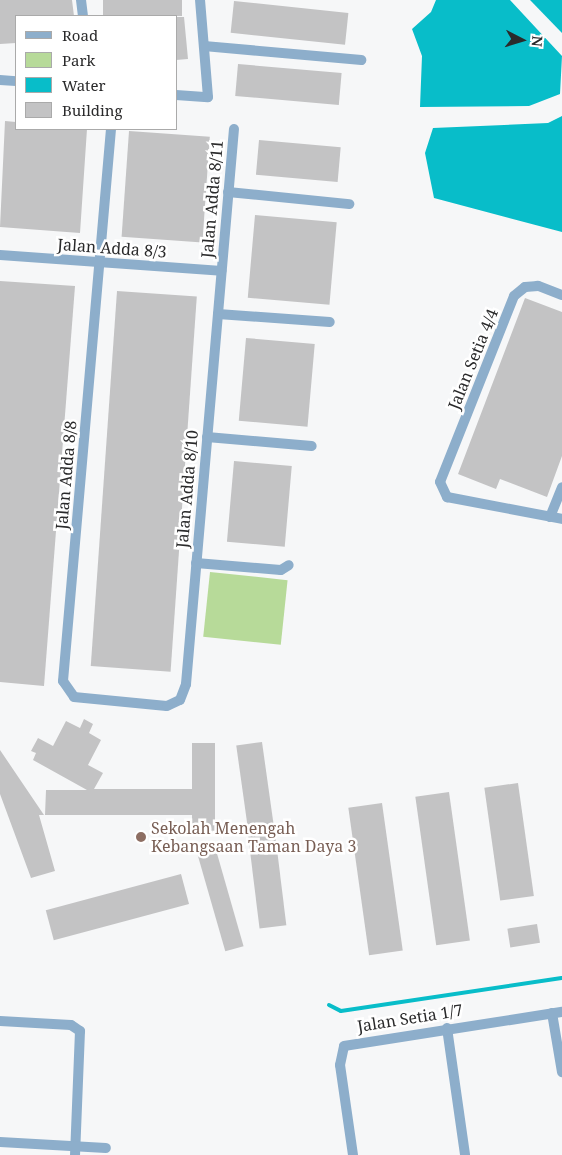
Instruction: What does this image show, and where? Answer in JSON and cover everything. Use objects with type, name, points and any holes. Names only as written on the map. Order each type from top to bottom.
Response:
[{"type":"street","points":[[81,0],[82,15]]},
{"type":"street","points":[[178,95],[208,97],[200,0]]},
{"type":"street","points":[[204,46],[360,60]]},
{"type":"street","points":[[0,80],[15,81]]},
{"type":"street","name":"Jalan Adda 8/11","points":[[221,271],[234,128]]},
{"type":"street","name":"Jalan Adda 8/8","points":[[111,130],[63,680],[67,690],[74,697],[173,705]]},
{"type":"street","points":[[228,192],[349,204]]},
{"type":"street","name":"Jalan Adda 8/3","points":[[0,255],[221,271]]},
{"type":"street","name":"Jalan Adda 8/10","points":[[173,705],[184,694],[186,684],[221,271]]},
{"type":"street","name":"Jalan Setia 4/4","points":[[550,517],[447,497],[440,482],[514,296],[531,286],[562,294]]},
{"type":"street","points":[[218,314],[330,322]]},
{"type":"street","points":[[207,437],[312,446]]},
{"type":"street","points":[[562,487],[550,517],[562,519]]},
{"type":"street","points":[[196,563],[281,570],[289,566]]},
{"type":"street","points":[[557,1013],[562,1072]]},
{"type":"street","name":"Jalan Setia 1/7","points":[[353,1155],[340,1065],[344,1046],[447,1028],[557,1013]]},
{"type":"street","points":[[0,1021],[71,1025],[80,1031],[75,1150]]},
{"type":"street","points":[[447,1028],[465,1155]]},
{"type":"street","points":[[0,1142],[75,1150],[106,1148]]},
{"type":"green space","points":[[210,572],[288,580],[281,645],[203,637]]},
{"type":"water","points":[[436,0],[510,0],[562,56],[560,94],[529,106],[420,107],[422,56],[412,29],[431,12]]},
{"type":"water","points":[[530,0],[562,0],[562,33]]},
{"type":"water","points":[[562,116],[562,232],[434,198],[425,153],[433,128],[548,123]]},
{"type":"building","points":[[0,0],[72,0],[74,15],[15,15],[15,43],[0,44]]},
{"type":"building","points":[[103,0],[182,0],[182,16],[103,15]]},
{"type":"building","points":[[234,1],[348,13],[345,45],[231,33]]},
{"type":"building","points":[[178,17],[184,17],[188,59],[178,60]]},
{"type":"building","points":[[238,64],[342,73],[339,105],[235,96]]},
{"type":"building","points":[[5,121],[15,122],[15,130],[87,130],[80,233],[0,227]]},
{"type":"building","points":[[129,131],[210,137],[202,242],[122,237]]},
{"type":"building","points":[[259,140],[341,147],[338,182],[256,175]]},
{"type":"building","points":[[255,215],[337,222],[329,305],[248,298]]},
{"type":"building","points":[[0,281],[75,286],[44,686],[0,682]]},
{"type":"building","points":[[117,291],[197,297],[171,672],[91,666]]},
{"type":"building","points":[[525,298],[562,312],[562,456],[547,497],[500,479],[496,489],[458,474]]},
{"type":"building","points":[[246,338],[315,344],[308,427],[239,421]]},
{"type":"building","points":[[234,461],[292,466],[285,547],[227,542]]},
{"type":"building","points":[[84,719],[93,724],[89,733],[101,740],[88,765],[103,773],[94,789],[192,789],[192,743],[215,743],[215,832],[192,832],[192,815],[45,815],[46,790],[87,790],[33,760],[36,753],[31,751],[38,738],[53,746],[66,721],[80,728]]},
{"type":"building","points":[[262,742],[275,831],[249,835],[236,746]]},
{"type":"building","points":[[0,750],[44,815],[39,815],[55,871],[31,878],[0,794]]},
{"type":"building","points":[[518,783],[534,896],[500,901],[484,788]]},
{"type":"building","points":[[449,792],[470,941],[436,945],[415,797]]},
{"type":"building","points":[[382,803],[403,951],[369,955],[348,808]]},
{"type":"building","points":[[275,833],[286,925],[260,929],[248,836]]},
{"type":"building","points":[[216,850],[244,946],[225,951],[198,855]]},
{"type":"building","points":[[181,874],[189,904],[54,940],[46,910]]},
{"type":"building","points":[[537,924],[540,943],[510,947],[507,929]]},
{"type":"waterway","points":[[329,1005],[341,1011],[562,978]]},
{"type":"place","name":"Sekolah Menengah Kebangsaan Taman Daya 3","points":[[141,837]]}]
